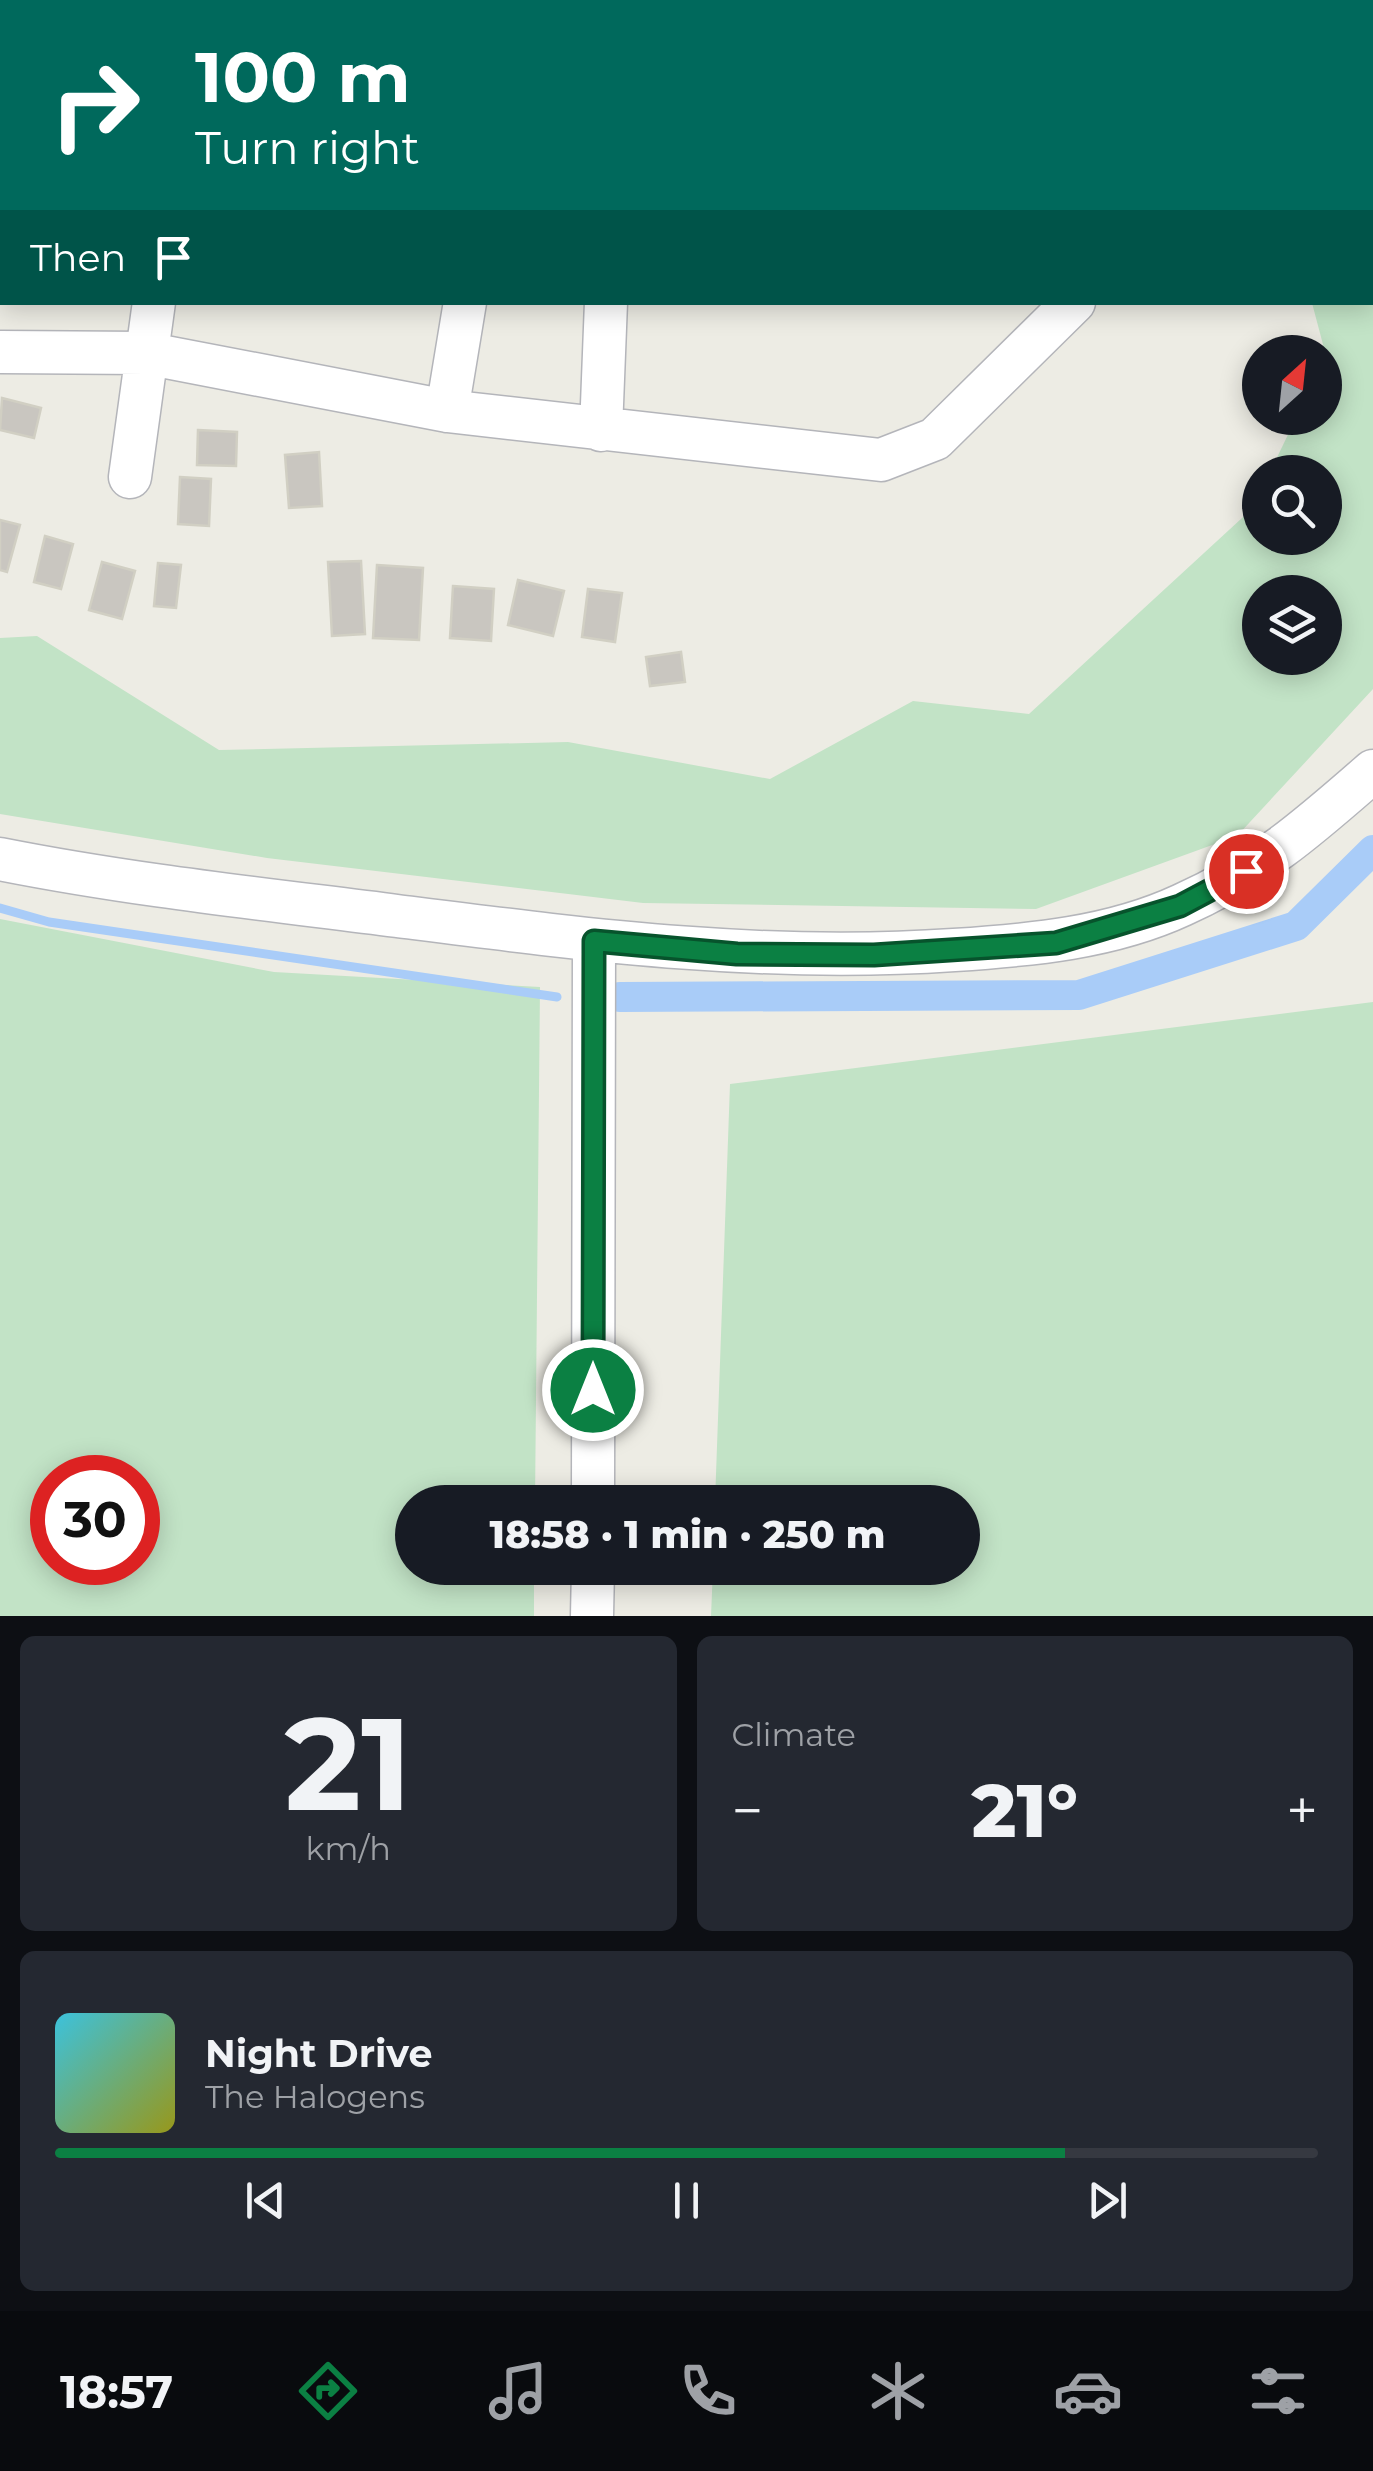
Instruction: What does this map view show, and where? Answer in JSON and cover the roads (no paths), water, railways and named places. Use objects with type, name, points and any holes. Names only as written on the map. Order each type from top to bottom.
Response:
[{"type":"street","points":[[130,477],[153,305]]},
{"type":"street","points":[[447,411],[464,305]]},
{"type":"street","points":[[601,430],[606,305]]},
{"type":"street","points":[[0,352],[144,353],[447,411],[881,460],[935,439],[1071,305]]},
{"type":"street","points":[[0,859],[85,876],[594,941],[737,954],[854,955],[1056,943],[1180,906],[1279,854],[1373,771]]},
{"type":"street","points":[[593,1485],[594,941]]},
{"type":"street","points":[[592,1585],[592,1616]]},
{"type":"waterway","points":[[620,997],[1079,995],[1296,926],[1373,850]]},
{"type":"waterway","points":[[0,908],[49,922],[557,997]]}]
